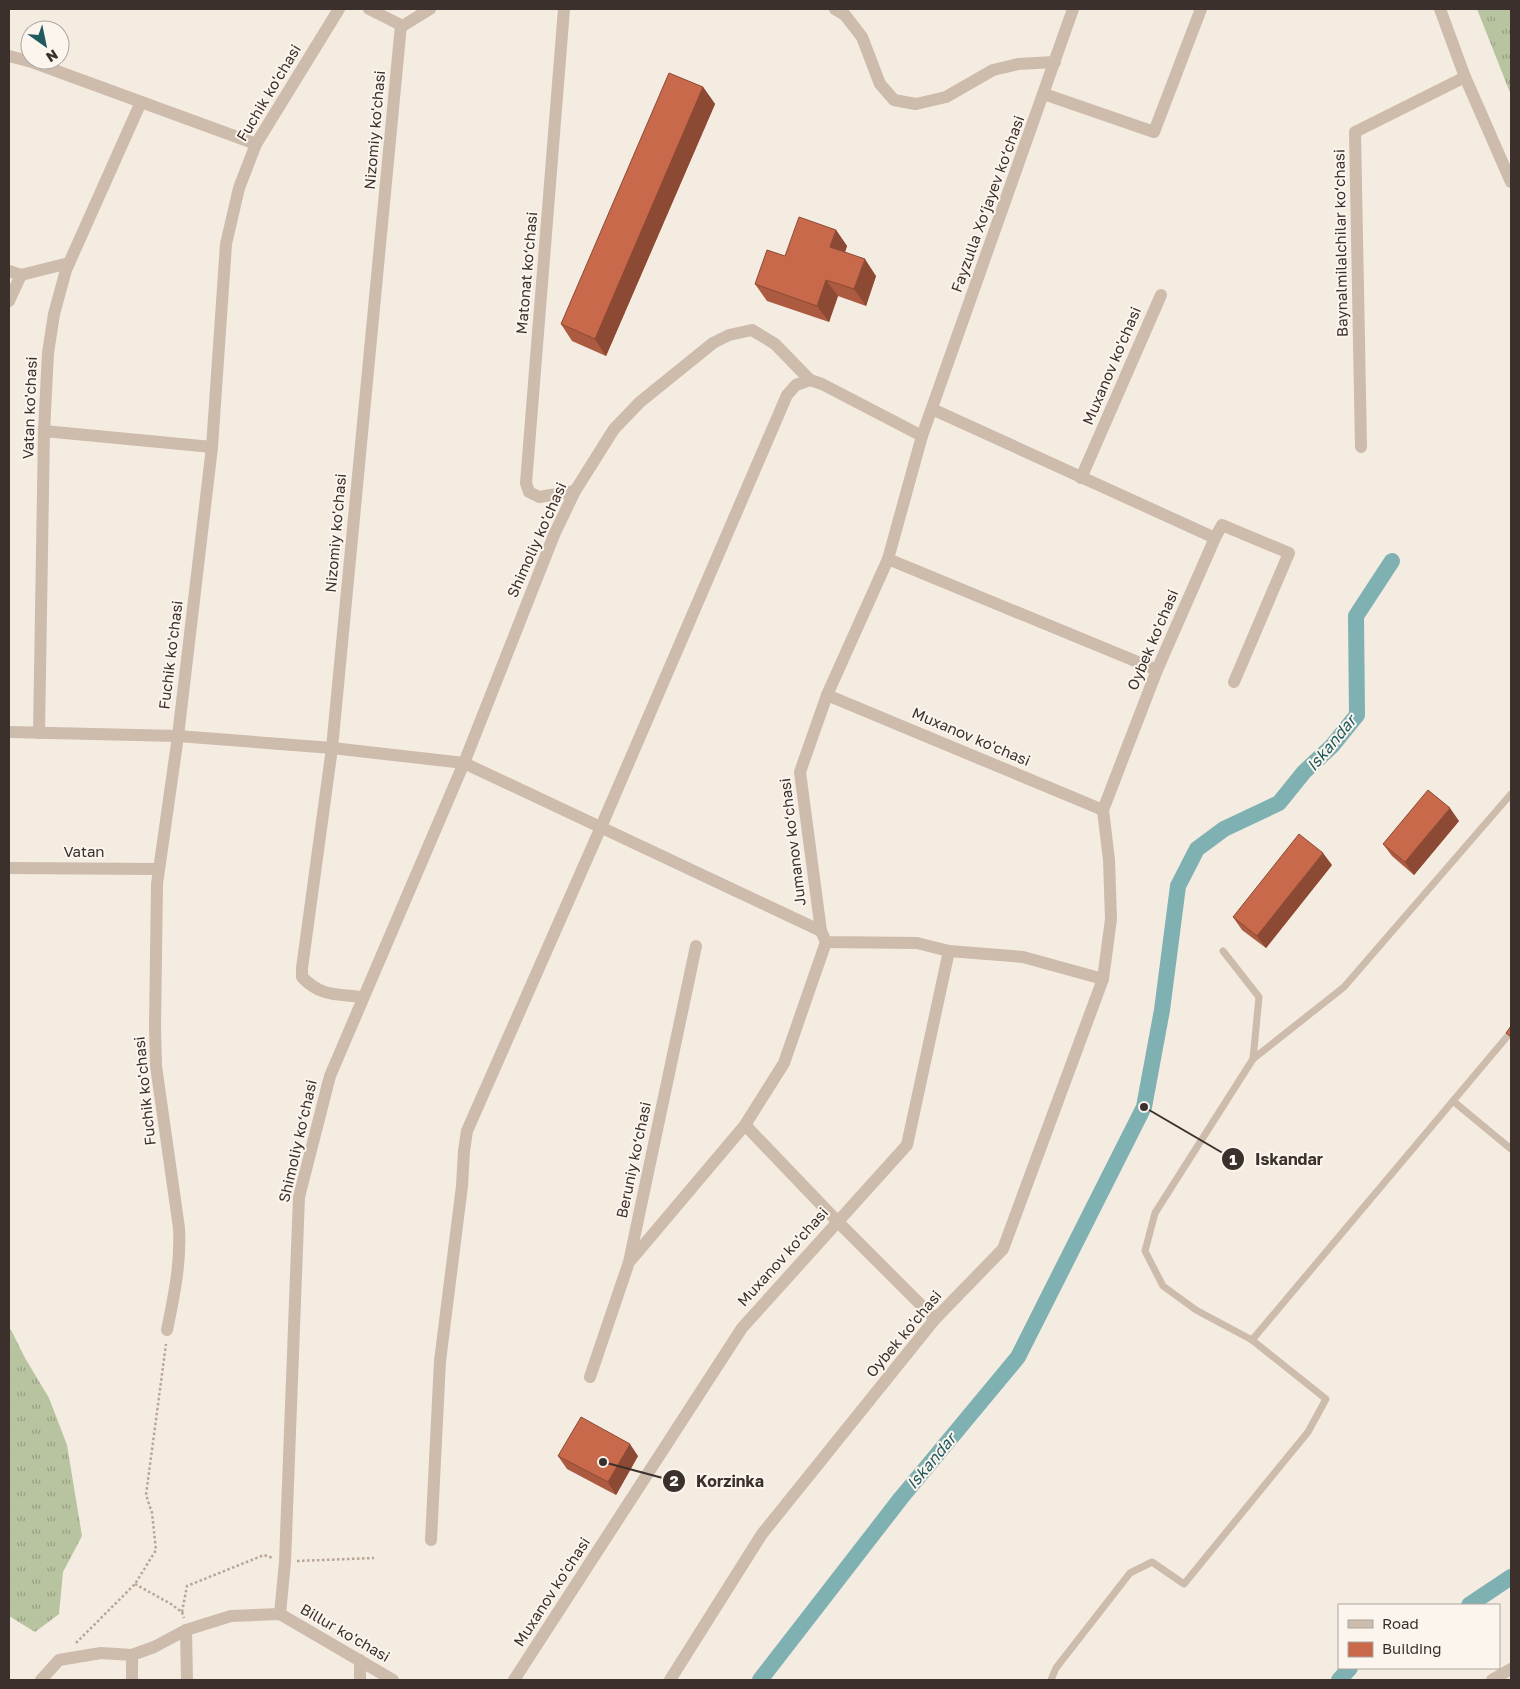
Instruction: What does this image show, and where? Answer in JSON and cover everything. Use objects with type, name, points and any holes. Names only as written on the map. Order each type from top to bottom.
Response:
[{"type":"street","name":"Fuchik ko'chasi","points":[[168,1330],[180,1248],[179,1228],[156,1066],[157,884],[178,736],[212,447],[226,244],[239,188],[256,144],[339,9]]},
{"type":"street","points":[[369,9],[401,25],[410,22],[430,9]]},
{"type":"street","name":"Matonat ko‘chasi","points":[[564,9],[526,484],[529,492],[539,497],[575,491]]},
{"type":"street","points":[[835,9],[845,16],[862,37],[880,84],[894,100],[916,104],[931,101],[946,97],[992,70],[1018,64],[1055,62]]},
{"type":"street","name":"Fayzulla Xo‘jayev ko‘chasi","points":[[932,409],[1073,9]]},
{"type":"street","points":[[1044,94],[1154,132],[1201,9]]},
{"type":"street","points":[[1440,9],[1465,77],[1511,182]]},
{"type":"street","name":"Nizomiy ko'chasi","points":[[362,997],[325,993],[311,987],[302,977],[332,748],[401,25]]},
{"type":"street","points":[[9,56],[32,62],[256,144]]},
{"type":"street","name":"Baynalmilalchilar ko‘chasi","points":[[1361,447],[1355,132],[1465,77]]},
{"type":"street","name":"Vatan ko'chasi","points":[[39,733],[44,431],[48,353],[54,314],[69,263],[141,102]]},
{"type":"street","points":[[9,301],[15,273],[69,263]]},
{"type":"street","name":"Muxanov ko'chasi","points":[[1081,478],[1160,295]]},
{"type":"street","name":"Shimoliy ko'chasi","points":[[464,763],[554,535],[575,491],[614,429],[640,402],[713,343],[729,335],[752,330],[775,344],[810,380]]},
{"type":"street","points":[[431,1540],[440,1361],[467,1131],[601,827],[787,395],[796,385],[810,380],[822,384],[922,436]]},
{"type":"street","points":[[932,409],[1214,538],[1222,526],[1289,553],[1234,682]]},
{"type":"street","name":"Jumanov ko‘chasi","points":[[630,1262],[745,1124],[784,1063],[823,936],[800,772],[826,694],[888,559],[922,436],[932,409]]},
{"type":"street","points":[[44,431],[212,447]]},
{"type":"street","name":"Oybek ko'chasi","points":[[670,1680],[762,1534],[935,1319],[1002,1249],[1103,979],[1111,919],[1109,860],[1104,810],[1158,670],[1214,538]]},
{"type":"street","points":[[888,559],[1158,670]]},
{"type":"street","name":"Muxanov ko'chasi","points":[[826,694],[1104,810]]},
{"type":"street","name":"Jumanov ko‘chasi","points":[[9,732],[178,736],[332,748],[464,763],[601,827],[823,936]]},
{"type":"street","name":"Shimoliy ko‘chasi","points":[[280,1614],[285,1562],[299,1197],[330,1076],[362,997],[464,763]]},
{"type":"street","name":"Vatan","points":[[9,868],[159,869]]},
{"type":"street","points":[[823,936],[917,943],[949,951],[1023,957],[1103,979]]},
{"type":"street","name":"Beruniy ko‘chasi","points":[[590,1377],[630,1262],[696,946]]},
{"type":"street","name":"Muxanov ko'chasi","points":[[514,1680],[742,1328],[837,1220],[907,1145],[949,951]]},
{"type":"street","points":[[745,1124],[935,1319]]},
{"type":"street","points":[[42,1680],[59,1660],[101,1653],[132,1656],[186,1630],[231,1616],[280,1614]]},
{"type":"street","name":"Billur ko'chasi","points":[[280,1614],[394,1680]]},
{"type":"street","points":[[186,1630],[187,1680]]},
{"type":"street","points":[[132,1656],[132,1680]]},
{"type":"street","points":[[360,1660],[360,1680]]},
{"type":"street","points":[[1492,1680],[1511,1669]]},
{"type":"lane","points":[[1051,1680],[1056,1668],[1130,1573],[1152,1562],[1184,1584],[1308,1432],[1326,1398],[1252,1340],[1196,1310],[1163,1286],[1145,1251],[1155,1213],[1253,1059],[1344,987],[1511,794]]},
{"type":"lane","points":[[1223,952],[1259,997],[1253,1059]]},
{"type":"lane","points":[[1252,1340],[1511,1032]]},
{"type":"lane","points":[[1453,1101],[1511,1149]]},
{"type":"path","points":[[59,1660],[135,1584],[156,1550],[152,1513],[146,1495],[168,1330]]},
{"type":"path","points":[[186,1630],[182,1612],[187,1586],[264,1555],[285,1562],[374,1558]]},
{"type":"path","points":[[135,1584],[182,1612]]},
{"type":"green space","points":[[1477,9],[1511,9],[1511,95]]},
{"type":"green space","points":[[9,1329],[49,1398],[67,1445],[82,1536],[63,1572],[59,1614],[35,1632],[9,1616]]},
{"type":"building","points":[[669,73],[703,87],[595,339],[561,324]]},
{"type":"building","points":[[799,217],[836,230],[830,247],[865,259],[854,289],[826,280],[817,306],[755,284],[767,250],[785,256]]},
{"type":"building","points":[[1428,790],[1450,808],[1405,862],[1383,844]]},
{"type":"building","points":[[1299,834],[1323,853],[1257,936],[1233,917]]},
{"type":"building","points":[[1511,1026],[1511,1037],[1506,1033]]},
{"type":"building","points":[[581,1417],[630,1444],[608,1482],[558,1456]]},
{"type":"waterway","name":"Iskandar","points":[[760,1680],[901,1498],[1018,1357],[1144,1107],[1162,1010],[1178,886],[1197,849],[1224,829],[1279,803],[1304,772],[1332,746],[1357,715],[1356,616],[1392,561]]},
{"type":"waterway","name":"Iskandar","points":[[1470,1604],[1511,1577]]},
{"type":"waterway","name":"Iskandar","points":[[1339,1680],[1349,1669]]},
{"type":"place","name":"Iskandar","points":[[1144,1107]]},
{"type":"place","name":"Korzinka","points":[[603,1462]]}]
